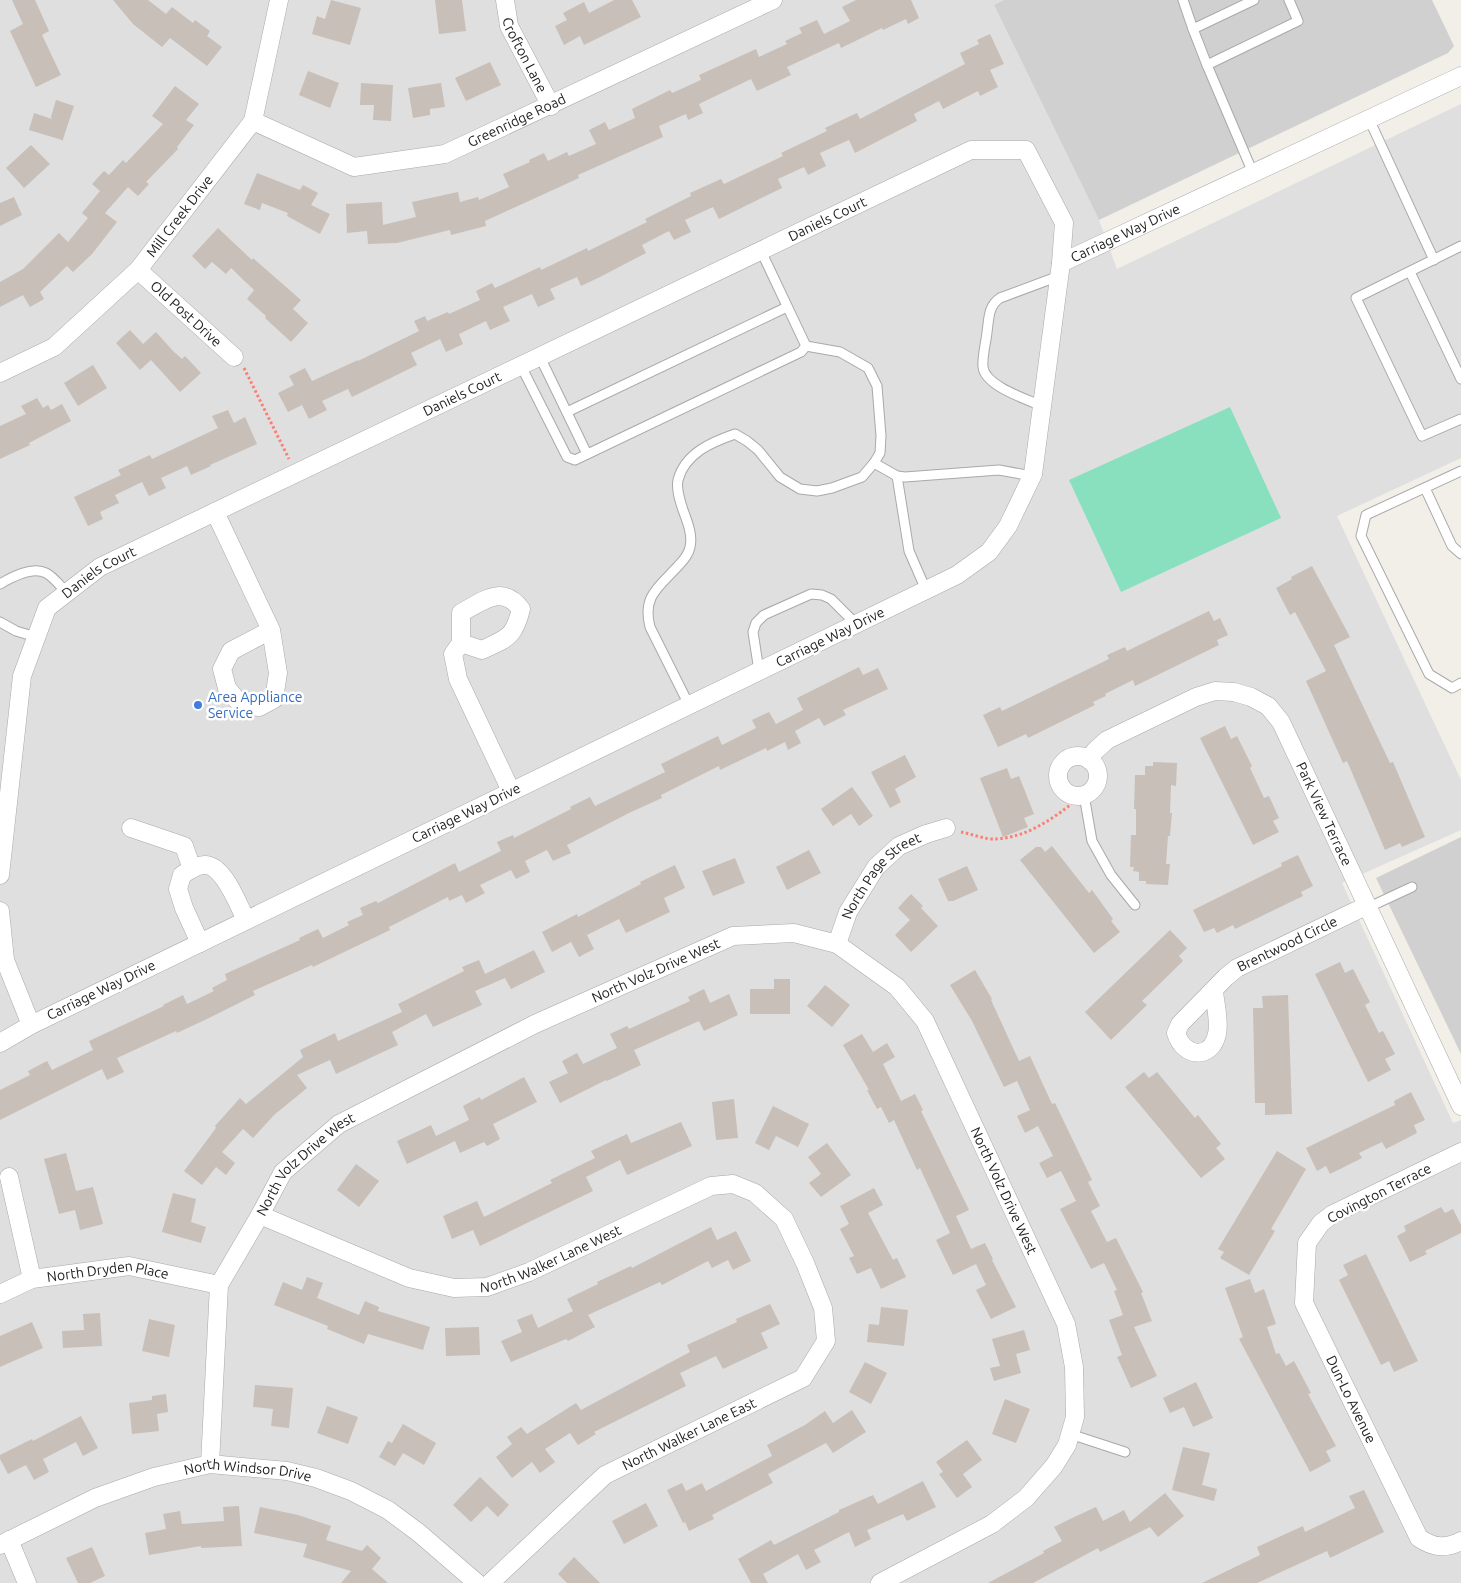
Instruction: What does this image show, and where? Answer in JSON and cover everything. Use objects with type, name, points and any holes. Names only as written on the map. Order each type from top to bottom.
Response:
[{"type":"street","name":"Crofton Lane","points":[[505,0],[509,26],[551,106]]},
{"type":"street","name":"Greenridge Road","points":[[253,121],[354,167],[446,154],[772,0]]},
{"type":"street","name":"Mill Creek Drive","points":[[0,373],[54,346],[138,270],[253,121],[276,1]]},
{"type":"street","name":"Carriage Way Drive","points":[[0,1043],[31,1025],[957,575],[989,552],[1008,526],[1032,476],[1060,269],[1253,173],[1461,76]]},
{"type":"street","name":"Daniels Court","points":[[0,875],[5,789],[22,676],[47,608],[100,567],[972,150],[1026,150],[1064,223],[1060,269]]},
{"type":"street","name":"Old Post Drive","points":[[138,270],[234,356]]},
{"type":"street","points":[[215,512],[271,630]]},
{"type":"street","points":[[461,643],[454,654],[458,679],[511,791]]},
{"type":"street","name":"Park View Terrace","points":[[1089,760],[1095,751],[1108,740],[1196,697],[1216,691],[1234,692],[1252,697],[1268,706],[1281,722],[1367,907],[1457,1088],[1461,1106]]},
{"type":"street","points":[[1079,757],[1089,760],[1096,769],[1098,776],[1096,785],[1083,796],[1071,795],[1063,789],[1059,781],[1059,772],[1062,764],[1069,759],[1079,757]]},
{"type":"street","points":[[131,828],[184,846],[192,869]]},
{"type":"street","name":"North Page Street","points":[[837,944],[848,912],[876,867],[899,846],[926,834],[946,828]]},
{"type":"street","points":[[200,943],[178,889],[182,875],[192,869],[204,864],[214,867],[219,871],[226,879],[246,920]]},
{"type":"street","name":"Brentwood Circle","points":[[1214,991],[1238,968],[1367,907]]},
{"type":"street","points":[[0,911],[5,960],[31,1025]]},
{"type":"street","name":"North Volz Drive West","points":[[210,1464],[219,1285],[283,1172],[339,1124],[535,1024],[733,936],[794,933],[837,944],[897,987],[925,1021],[1066,1324],[1074,1367],[1072,1425]]},
{"type":"street","name":"Covington Terrace","points":[[1306,1243],[1321,1223],[1334,1214],[1461,1152]]},
{"type":"street","points":[[9,1176],[32,1279]]},
{"type":"street","name":"North Walker Lane West","points":[[260,1215],[409,1278],[454,1288],[487,1287],[530,1272],[711,1186],[733,1184],[755,1193],[784,1219],[805,1263]]},
{"type":"street","name":"Dun-Lo Avenue","points":[[1306,1243],[1304,1303],[1419,1538],[1429,1544],[1442,1547],[1452,1546],[1461,1541]]},
{"type":"street","name":"North Walker Lane East","points":[[490,1583],[605,1475],[803,1378],[826,1340],[823,1308],[805,1263]]},
{"type":"street","name":"North Dryden Place","points":[[0,1294],[32,1279],[129,1266],[219,1285]]},
{"type":"street","points":[[880,1583],[992,1524],[1026,1498],[1054,1466],[1067,1445],[1072,1425]]},
{"type":"street","name":"North Windsor Drive","points":[[5,1542],[95,1498],[154,1477],[210,1464],[287,1471],[316,1478],[351,1491],[388,1510],[419,1533],[477,1583]]},
{"type":"street","points":[[5,1542],[27,1583]]},
{"type":"lane","points":[[1183,0],[1207,65],[1253,173]]},
{"type":"lane","points":[[1194,29],[1254,0]]},
{"type":"lane","points":[[1207,65],[1298,22],[1288,0]]},
{"type":"lane","points":[[1369,119],[1434,260]]},
{"type":"lane","points":[[1461,246],[1356,298],[1422,436],[1461,419]]},
{"type":"lane","points":[[761,251],[806,346]]},
{"type":"lane","points":[[1042,406],[994,384],[986,376],[983,367],[990,310],[1000,298],[1060,269]]},
{"type":"lane","points":[[1410,272],[1461,379]]},
{"type":"lane","points":[[567,412],[787,307]]},
{"type":"lane","points":[[521,366],[567,457],[575,460],[801,352],[806,346]]},
{"type":"lane","points":[[689,705],[650,627],[647,615],[650,597],[683,561],[690,547],[689,528],[679,498],[678,480],[690,458],[713,442],[735,434],[758,450],[780,478],[800,489],[817,491],[862,477],[880,453],[881,436],[877,386],[868,368],[840,352],[806,346]]},
{"type":"lane","points":[[540,357],[587,454]]},
{"type":"lane","points":[[874,463],[897,476],[999,470],[1032,476]]},
{"type":"lane","points":[[1461,471],[1366,515],[1361,536],[1429,674],[1452,688],[1461,683]]},
{"type":"lane","points":[[897,476],[909,551],[926,590]]},
{"type":"lane","points":[[1425,488],[1452,546],[1461,554]]},
{"type":"lane","points":[[0,584],[24,573],[40,571],[52,577],[67,593]]},
{"type":"lane","points":[[759,671],[753,632],[756,623],[764,615],[810,594],[822,595],[831,598],[856,624]]},
{"type":"lane","points":[[0,622],[16,631],[36,637]]},
{"type":"lane","points":[[1083,796],[1092,841],[1111,875],[1134,905]]},
{"type":"lane","points":[[1367,907],[1412,887]]},
{"type":"lane","points":[[1072,1425],[1124,1452]]},
{"type":"path","points":[[234,356],[246,370],[296,474]]},
{"type":"path","points":[[946,828],[995,840],[1022,834],[1054,818],[1083,796]]},
{"type":"shaded area","points":[[0,0],[1004,0],[994,5],[1099,220],[1117,269],[1461,104],[1461,458],[1337,516],[1461,780],[1461,830],[1342,883],[1453,1123],[1461,1120],[1461,1583],[0,1583]]},
{"type":"shaded area","points":[[1004,0],[1432,0],[1454,46],[1448,53],[1099,220],[994,5]]},
{"type":"shaded area","points":[[1461,837],[1461,1054],[1376,878]]},
{"type":"green space","points":[[1230,407],[1281,518],[1121,592],[1069,480]]},
{"type":"building","points":[[12,0],[35,0],[49,31],[42,35],[61,75],[36,87],[10,31],[23,24]]},
{"type":"building","points":[[113,0],[148,0],[166,14],[172,7],[193,23],[195,20],[210,31],[207,36],[222,47],[207,66],[170,38],[162,47],[133,24]]},
{"type":"building","points":[[331,0],[361,8],[350,45],[312,34],[317,16],[325,19]]},
{"type":"building","points":[[435,0],[462,0],[466,31],[439,34]]},
{"type":"building","points":[[614,0],[632,0],[641,17],[584,45],[580,36],[564,45],[555,26],[567,20],[563,13],[584,2],[589,13]]},
{"type":"building","points":[[856,0],[911,0],[919,18],[908,24],[906,19],[883,30],[882,28],[841,48],[839,43],[787,67],[791,75],[757,91],[751,79],[699,104],[703,113],[688,120],[686,114],[659,126],[663,137],[578,175],[579,178],[485,221],[486,226],[451,235],[450,230],[397,243],[368,244],[367,231],[347,233],[346,204],[382,202],[383,225],[416,217],[412,202],[458,192],[460,202],[478,197],[479,200],[509,187],[503,174],[530,162],[529,160],[544,153],[548,161],[567,152],[569,156],[596,144],[589,130],[605,122],[609,130],[635,118],[632,109],[670,90],[672,93],[701,80],[699,75],[756,49],[759,57],[787,44],[785,41],[802,33],[799,28],[817,20],[824,34],[850,21],[842,7]]},
{"type":"building","points":[[990,34],[1004,64],[990,70],[998,87],[980,96],[978,91],[943,109],[939,101],[914,114],[917,121],[855,153],[849,140],[820,153],[826,166],[808,175],[804,167],[778,179],[782,188],[719,219],[713,207],[685,220],[691,232],[674,240],[669,231],[642,245],[646,253],[600,277],[581,286],[577,277],[550,289],[555,299],[538,307],[532,294],[503,307],[510,321],[490,330],[486,321],[459,334],[463,344],[446,352],[440,339],[411,353],[417,365],[352,397],[348,389],[322,401],[327,410],[309,419],[302,405],[288,412],[278,393],[294,385],[289,376],[305,368],[312,381],[358,361],[419,331],[414,321],[425,316],[427,321],[448,312],[449,314],[480,300],[476,291],[492,283],[495,288],[540,267],[541,270],[587,248],[588,251],[647,222],[645,219],[691,196],[690,193],[721,179],[724,184],[783,156],[781,153],[827,131],[825,128],[857,113],[860,119],[965,64],[960,53],[979,44],[977,40]]},
{"type":"building","points":[[490,62],[501,85],[466,101],[455,78]]},
{"type":"building","points":[[308,71],[339,83],[330,108],[299,95]]},
{"type":"building","points":[[361,83],[393,85],[391,121],[373,120],[374,105],[360,105]]},
{"type":"building","points":[[441,83],[445,107],[430,109],[430,115],[413,118],[408,88]]},
{"type":"building","points":[[175,86],[199,104],[186,120],[194,125],[177,147],[178,149],[146,182],[149,184],[138,196],[128,187],[105,213],[117,222],[92,254],[73,272],[67,266],[40,292],[44,299],[30,307],[23,295],[0,307],[0,282],[23,269],[59,233],[68,242],[88,218],[82,213],[100,191],[92,184],[104,171],[109,175],[123,160],[126,163],[163,124],[152,116]]},
{"type":"building","points":[[56,100],[74,106],[62,142],[62,140],[29,130],[34,113],[52,119]]},
{"type":"building","points":[[31,145],[50,164],[24,188],[6,168]]},
{"type":"building","points":[[257,173],[300,190],[303,185],[318,193],[311,205],[330,214],[320,234],[287,216],[288,213],[262,203],[260,210],[244,204]]},
{"type":"building","points":[[14,197],[22,215],[0,226],[0,203]]},
{"type":"building","points":[[218,228],[252,260],[253,258],[301,300],[293,309],[308,323],[291,342],[247,299],[254,290],[231,268],[226,274],[212,262],[205,269],[192,256]]},
{"type":"building","points":[[130,330],[143,344],[156,332],[173,351],[182,359],[185,356],[201,373],[180,392],[151,360],[140,370],[116,343]]},
{"type":"building","points":[[93,365],[107,388],[78,406],[64,383]]},
{"type":"building","points":[[37,398],[43,408],[48,405],[51,410],[62,404],[71,421],[29,443],[30,445],[0,459],[0,426],[26,414],[21,406]]},
{"type":"building","points":[[228,410],[234,423],[245,417],[257,444],[191,475],[187,466],[161,478],[166,488],[149,496],[142,482],[115,495],[119,503],[100,512],[103,519],[88,526],[74,497],[121,475],[118,470],[150,455],[152,459],[218,428],[212,416]]},
{"type":"building","points":[[1312,566],[1350,637],[1334,645],[1390,763],[1393,762],[1425,837],[1402,847],[1400,843],[1385,850],[1347,761],[1343,763],[1306,681],[1326,671],[1295,612],[1290,615],[1276,588],[1292,579],[1291,577]]},
{"type":"building","points":[[1209,611],[1214,621],[1220,618],[1228,635],[1217,640],[1219,645],[1135,686],[1133,680],[1105,694],[1106,696],[1093,702],[1095,705],[1028,738],[1026,734],[998,747],[983,715],[1000,707],[1002,711],[1109,659],[1107,655],[1125,647],[1127,651]]},
{"type":"building","points":[[859,667],[863,675],[878,668],[888,689],[843,710],[846,715],[824,726],[819,718],[795,731],[801,743],[788,750],[785,742],[767,751],[766,748],[720,770],[719,766],[661,795],[662,798],[567,845],[571,853],[553,861],[547,850],[525,861],[530,872],[516,879],[511,870],[480,885],[485,893],[466,903],[462,895],[449,901],[448,897],[389,927],[390,930],[313,967],[312,965],[253,991],[255,995],[209,1018],[117,1058],[124,1072],[107,1080],[102,1069],[0,1120],[0,1090],[30,1075],[28,1071],[47,1061],[52,1070],[93,1050],[89,1041],[164,1006],[183,995],[187,1004],[214,991],[212,988],[227,980],[225,974],[300,940],[299,938],[318,929],[323,938],[349,925],[347,922],[363,915],[360,908],[376,901],[378,903],[455,863],[459,872],[501,851],[497,842],[513,835],[514,838],[571,809],[570,807],[590,797],[595,806],[665,772],[661,764],[718,736],[722,745],[756,728],[752,720],[769,712],[776,724],[803,710],[797,698]]},
{"type":"building","points":[[1225,726],[1231,739],[1237,736],[1252,766],[1250,768],[1264,798],[1269,796],[1279,818],[1273,821],[1279,832],[1253,845],[1200,738]]},
{"type":"building","points":[[905,755],[916,777],[895,789],[901,802],[890,808],[871,772]]},
{"type":"building","points":[[1153,762],[1177,763],[1176,786],[1171,785],[1170,813],[1172,813],[1166,864],[1170,864],[1168,885],[1146,884],[1146,881],[1139,881],[1139,872],[1133,871],[1134,867],[1130,867],[1131,835],[1136,835],[1136,809],[1134,809],[1135,775],[1145,775],[1145,766],[1153,766]]},
{"type":"building","points":[[1007,768],[1011,779],[1019,776],[1034,814],[1024,818],[1028,827],[1003,837],[980,778]]},
{"type":"building","points":[[852,787],[873,816],[859,826],[851,814],[833,826],[821,809]]},
{"type":"building","points":[[1052,846],[1089,893],[1092,890],[1120,932],[1094,953],[1020,860],[1036,847],[1041,847],[1045,852]]},
{"type":"building","points":[[809,850],[821,873],[787,890],[776,867]]},
{"type":"building","points":[[1298,855],[1313,886],[1301,892],[1303,896],[1235,929],[1233,925],[1217,933],[1214,928],[1204,932],[1193,910],[1282,866],[1281,863]]},
{"type":"building","points":[[735,858],[745,883],[713,896],[702,871]]},
{"type":"building","points":[[675,865],[685,888],[664,898],[670,912],[626,933],[619,919],[587,935],[594,949],[579,957],[571,942],[552,952],[542,932],[577,914],[578,917],[641,884],[640,882]]},
{"type":"building","points":[[967,866],[978,890],[953,901],[948,901],[938,879]]},
{"type":"building","points":[[911,894],[938,926],[911,952],[895,935],[910,920],[898,908]]},
{"type":"building","points":[[1170,930],[1187,948],[1179,956],[1183,961],[1142,1001],[1147,1005],[1111,1040],[1085,1012]]},
{"type":"building","points":[[534,950],[545,972],[511,989],[505,978],[475,991],[482,1005],[433,1027],[426,1014],[392,1032],[398,1045],[336,1074],[330,1060],[297,1075],[307,1088],[274,1115],[253,1138],[243,1129],[222,1152],[235,1163],[226,1175],[216,1167],[202,1185],[184,1171],[216,1128],[215,1126],[240,1098],[246,1104],[303,1057],[300,1050],[335,1033],[338,1041],[402,1012],[398,1004],[464,971],[462,967],[479,960],[485,974]]},
{"type":"building","points":[[1340,962],[1345,973],[1353,969],[1370,1002],[1365,1005],[1379,1033],[1383,1031],[1395,1054],[1385,1059],[1391,1070],[1368,1082],[1315,974]]},
{"type":"building","points":[[975,970],[992,999],[1019,1061],[1030,1056],[1052,1104],[1055,1103],[1092,1180],[1088,1182],[1100,1206],[1091,1211],[1107,1242],[1116,1238],[1143,1292],[1141,1293],[1152,1321],[1134,1327],[1157,1376],[1131,1388],[1117,1357],[1122,1355],[1109,1320],[1123,1315],[1114,1291],[1117,1290],[1104,1263],[1091,1269],[1060,1209],[1076,1201],[1061,1171],[1047,1178],[1039,1163],[1053,1156],[1038,1126],[1025,1133],[1017,1116],[1030,1110],[1017,1081],[1004,1087],[972,1021],[950,985]]},
{"type":"building","points":[[774,979],[790,979],[790,1014],[750,1014],[750,989],[774,989]]},
{"type":"building","points":[[825,985],[850,1005],[832,1027],[807,1006]]},
{"type":"building","points":[[704,989],[710,1003],[729,994],[738,1015],[704,1031],[699,1021],[634,1050],[641,1065],[560,1103],[549,1082],[568,1073],[562,1061],[577,1053],[583,1064],[617,1048],[610,1034],[627,1026],[629,1029],[690,1001],[688,997]]},
{"type":"building","points":[[1288,995],[1292,1114],[1265,1115],[1265,1103],[1255,1103],[1253,1008],[1263,1008],[1262,996]]},
{"type":"building","points":[[862,1034],[873,1052],[887,1043],[895,1057],[883,1064],[901,1101],[915,1094],[923,1110],[921,1111],[969,1210],[956,1216],[971,1249],[985,1243],[1016,1307],[991,1319],[976,1290],[986,1285],[976,1264],[953,1275],[936,1240],[950,1233],[920,1168],[917,1170],[894,1120],[889,1123],[881,1107],[877,1109],[867,1090],[869,1090],[843,1045]]},
{"type":"building","points":[[1144,1072],[1149,1078],[1157,1072],[1195,1118],[1198,1115],[1221,1144],[1216,1148],[1225,1159],[1201,1178],[1125,1087]]},
{"type":"building","points":[[524,1077],[537,1102],[493,1124],[500,1139],[487,1146],[484,1142],[460,1153],[455,1141],[407,1164],[397,1141],[431,1125],[436,1136],[469,1120],[463,1106],[480,1097],[481,1100]]},
{"type":"building","points":[[1411,1092],[1425,1120],[1414,1125],[1417,1133],[1386,1149],[1382,1142],[1359,1153],[1362,1158],[1330,1174],[1326,1166],[1317,1171],[1306,1148],[1395,1105],[1394,1101]]},
{"type":"building","points":[[734,1099],[738,1138],[716,1140],[712,1102]]},
{"type":"building","points":[[773,1106],[809,1124],[798,1147],[776,1136],[769,1150],[755,1143]]},
{"type":"building","points":[[681,1122],[692,1146],[627,1175],[620,1160],[586,1177],[593,1191],[480,1246],[473,1230],[452,1239],[443,1216],[477,1201],[484,1217],[552,1183],[550,1180],[595,1158],[591,1151],[627,1134],[631,1143]]},
{"type":"building","points":[[827,1143],[851,1175],[821,1197],[809,1183],[821,1174],[808,1157]]},
{"type":"building","points":[[1277,1151],[1306,1169],[1271,1229],[1275,1231],[1249,1275],[1220,1258],[1224,1252],[1218,1249]]},
{"type":"building","points":[[66,1153],[76,1191],[93,1187],[103,1224],[80,1230],[75,1210],[59,1214],[44,1159]]},
{"type":"building","points":[[356,1164],[379,1181],[359,1207],[337,1190]]},
{"type":"building","points":[[874,1188],[883,1205],[868,1213],[893,1260],[897,1258],[906,1277],[881,1289],[871,1268],[857,1274],[849,1258],[854,1256],[840,1229],[849,1224],[840,1206]]},
{"type":"building","points":[[173,1193],[196,1199],[191,1222],[206,1227],[201,1243],[162,1232]]},
{"type":"building","points":[[1441,1207],[1445,1213],[1453,1209],[1461,1225],[1461,1233],[1425,1251],[1427,1254],[1410,1262],[1397,1236],[1406,1231],[1404,1226]]},
{"type":"building","points":[[711,1227],[717,1240],[736,1231],[751,1261],[733,1270],[728,1260],[712,1268],[708,1261],[662,1285],[660,1282],[588,1315],[595,1327],[568,1341],[566,1339],[511,1362],[501,1341],[522,1332],[517,1320],[532,1314],[538,1328],[573,1311],[567,1299],[598,1284],[597,1282],[631,1266],[632,1268]]},
{"type":"building","points":[[1366,1254],[1418,1361],[1394,1372],[1389,1361],[1381,1365],[1339,1280],[1348,1275],[1343,1265]]},
{"type":"building","points":[[307,1277],[323,1283],[317,1298],[359,1315],[365,1301],[379,1307],[378,1311],[430,1327],[423,1350],[368,1334],[364,1344],[327,1329],[328,1326],[274,1305],[283,1282],[302,1290]]},
{"type":"building","points":[[1250,1279],[1255,1293],[1264,1289],[1276,1324],[1267,1327],[1276,1354],[1279,1353],[1286,1366],[1294,1361],[1311,1393],[1308,1394],[1336,1446],[1326,1451],[1331,1461],[1310,1472],[1239,1339],[1243,1337],[1225,1288]]},
{"type":"building","points":[[770,1304],[780,1324],[761,1333],[768,1348],[723,1369],[716,1356],[680,1373],[686,1386],[594,1432],[596,1434],[578,1445],[570,1433],[545,1449],[555,1462],[540,1473],[532,1462],[512,1478],[496,1457],[512,1444],[507,1437],[521,1427],[527,1434],[576,1403],[581,1410],[690,1352],[687,1345],[737,1322],[736,1319]]},
{"type":"building","points":[[881,1307],[908,1310],[904,1346],[867,1342],[869,1324],[879,1325]]},
{"type":"building","points":[[100,1313],[102,1346],[63,1348],[62,1331],[84,1330],[83,1314]]},
{"type":"building","points":[[149,1319],[175,1325],[169,1357],[142,1351]]},
{"type":"building","points":[[32,1322],[43,1348],[0,1367],[0,1336]]},
{"type":"building","points":[[479,1327],[480,1355],[446,1356],[445,1328]]},
{"type":"building","points":[[1024,1330],[1030,1350],[1016,1354],[1021,1373],[994,1381],[990,1368],[1000,1366],[992,1339]]},
{"type":"building","points":[[865,1362],[887,1373],[871,1404],[849,1392]]},
{"type":"building","points":[[1196,1382],[1213,1418],[1193,1427],[1184,1407],[1170,1413],[1163,1398]]},
{"type":"building","points":[[255,1385],[293,1388],[289,1428],[271,1426],[273,1409],[253,1407]]},
{"type":"building","points":[[166,1394],[168,1412],[157,1414],[159,1431],[132,1434],[129,1403],[152,1400],[152,1396]]},
{"type":"building","points":[[1005,1399],[1030,1409],[1016,1443],[992,1434]]},
{"type":"building","points":[[327,1406],[358,1417],[348,1444],[317,1433]]},
{"type":"building","points":[[852,1410],[866,1432],[833,1453],[826,1443],[768,1474],[773,1483],[712,1515],[714,1519],[689,1531],[685,1522],[683,1523],[667,1490],[682,1483],[686,1491],[702,1483],[706,1491],[772,1456],[767,1445],[805,1425],[825,1411],[833,1423]]},
{"type":"building","points":[[81,1416],[98,1448],[83,1456],[76,1442],[43,1459],[49,1472],[34,1480],[26,1465],[8,1474],[0,1459],[0,1455],[32,1439],[33,1441]]},
{"type":"building","points":[[403,1424],[436,1443],[424,1465],[403,1453],[395,1466],[379,1457],[388,1441],[392,1443]]},
{"type":"building","points":[[967,1440],[982,1460],[963,1474],[972,1487],[957,1498],[939,1474],[943,1472],[936,1462]]},
{"type":"building","points":[[1183,1447],[1210,1453],[1202,1485],[1217,1489],[1214,1501],[1172,1490]]},
{"type":"building","points":[[480,1477],[509,1505],[498,1517],[487,1506],[471,1522],[453,1505]]},
{"type":"building","points":[[923,1481],[936,1507],[907,1521],[903,1514],[867,1530],[871,1539],[855,1547],[849,1532],[814,1550],[821,1562],[806,1570],[798,1554],[763,1574],[768,1583],[751,1583],[738,1559],[771,1540],[774,1545],[839,1512],[839,1510],[873,1495],[878,1504]]},
{"type":"building","points":[[1364,1490],[1384,1532],[1330,1558],[1327,1551],[1257,1583],[1202,1583],[1260,1555],[1257,1547],[1303,1526],[1305,1532],[1355,1508],[1349,1496]]},
{"type":"building","points":[[1165,1493],[1184,1516],[1158,1537],[1150,1527],[1100,1552],[1098,1548],[1033,1583],[988,1583],[1044,1553],[1043,1551],[1062,1541],[1054,1527],[1096,1507],[1103,1521],[1124,1510],[1130,1522]]},
{"type":"building","points":[[646,1503],[658,1526],[624,1544],[612,1521]]},
{"type":"building","points":[[239,1506],[242,1546],[201,1548],[201,1546],[149,1555],[145,1533],[166,1529],[163,1514],[180,1511],[182,1524],[224,1521],[223,1507]]},
{"type":"building","points":[[260,1507],[298,1515],[331,1526],[326,1540],[362,1551],[367,1545],[381,1558],[372,1569],[388,1583],[341,1583],[351,1571],[303,1557],[307,1544],[254,1533]]},
{"type":"building","points":[[92,1547],[105,1576],[90,1583],[78,1583],[66,1558]]},
{"type":"building","points":[[574,1557],[600,1583],[567,1583],[558,1574]]},
{"type":"place","name":"Area Appliance Service","points":[[198,705]]}]
